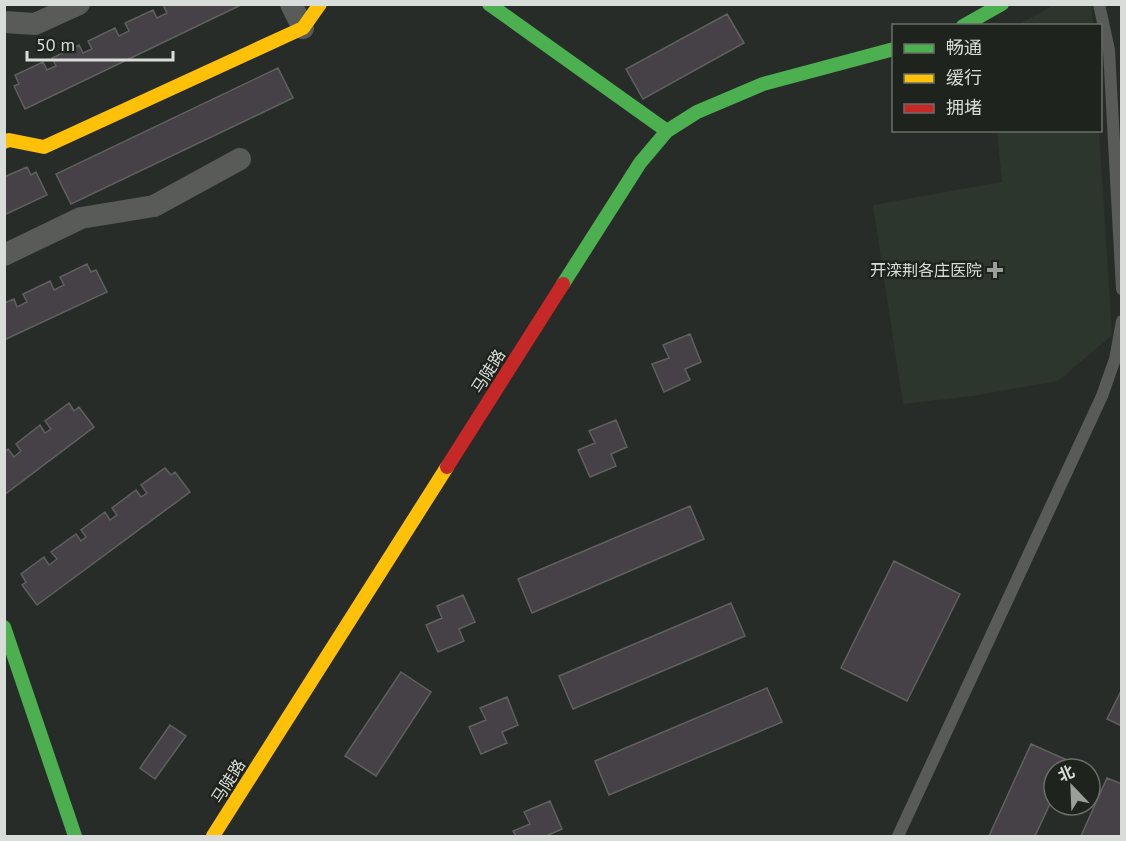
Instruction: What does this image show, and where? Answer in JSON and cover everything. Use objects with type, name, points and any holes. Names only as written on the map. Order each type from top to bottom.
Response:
[{"type":"street","points":[[4,22],[79,4]]},
{"type":"street","points":[[291,4],[303,28]]},
{"type":"street","points":[[4,142],[9,140],[44,147],[303,28],[320,4]]},
{"type":"street","points":[[489,4],[667,130]]},
{"type":"street","points":[[967,24],[1002,4]]},
{"type":"street","name":"马陡路","points":[[213,837],[640,163],[667,130],[697,111],[763,84],[892,49]]},
{"type":"street","points":[[4,255],[81,218],[154,206],[240,159]]},
{"type":"street","points":[[4,627],[75,837]]},
{"type":"lane","points":[[1099,4],[1109,50],[1122,289]]},
{"type":"lane","points":[[898,837],[1102,396],[1115,359],[1122,321]]},
{"type":"shaded area","points":[[1056,4],[1091,5],[1093,24],[1020,24]]},
{"type":"shaded area","name":"开滦荆各庄医院","points":[[997,132],[1099,132],[1112,335],[1058,381],[972,396],[903,404],[873,205],[1002,182]]},
{"type":"building","points":[[165,4],[243,4],[25,109],[14,86],[19,84],[15,75],[43,62],[47,70],[56,66],[52,58],[79,45],[83,53],[92,49],[88,41],[115,28],[119,36],[129,31],[125,23],[153,10],[157,18],[167,13],[163,5]]},
{"type":"building","points":[[727,14],[744,43],[643,99],[626,69]]},
{"type":"building","points":[[278,68],[293,98],[71,204],[56,174]]},
{"type":"building","points":[[27,167],[31,175],[36,172],[47,195],[4,215],[4,177]]},
{"type":"building","points":[[87,264],[91,272],[96,270],[107,292],[4,340],[4,303],[14,299],[17,307],[27,302],[23,294],[50,281],[54,290],[64,285],[60,277]]},
{"type":"building","points":[[690,334],[701,362],[685,369],[690,380],[664,392],[652,364],[669,358],[663,345]]},
{"type":"building","points":[[69,403],[74,411],[79,407],[94,427],[4,495],[4,452],[8,449],[14,457],[21,451],[16,444],[40,425],[45,433],[51,429],[45,421]]},
{"type":"building","points":[[616,420],[627,447],[611,454],[616,466],[590,477],[578,450],[595,443],[589,431]]},
{"type":"building","points":[[165,468],[171,475],[175,472],[190,492],[37,605],[22,585],[26,582],[21,574],[44,557],[49,565],[57,559],[51,552],[76,534],[81,541],[86,537],[81,530],[105,512],[110,520],[117,515],[112,508],[136,490],[141,497],[147,493],[141,485]]},
{"type":"building","points":[[690,506],[704,539],[532,613],[518,579]]},
{"type":"building","points":[[894,561],[960,594],[907,701],[841,668]]},
{"type":"building","points":[[463,595],[475,622],[459,629],[464,641],[438,652],[426,625],[442,618],[437,606]]},
{"type":"building","points":[[731,603],[745,636],[573,709],[559,676]]},
{"type":"building","points":[[401,672],[431,692],[376,776],[345,756]]},
{"type":"building","points":[[767,688],[782,722],[609,795],[595,761]]},
{"type":"building","points":[[1122,689],[1122,726],[1107,719]]},
{"type":"building","points":[[507,697],[518,725],[502,732],[507,743],[481,754],[469,727],[486,720],[480,708]]},
{"type":"building","points":[[170,725],[186,736],[155,779],[140,768]]},
{"type":"building","points":[[1031,744],[1060,757],[1042,757],[1042,817],[1044,817],[1035,836],[989,836]]},
{"type":"building","points":[[1107,778],[1122,784],[1122,836],[1081,836],[1090,817],[1102,817],[1102,789]]},
{"type":"building","points":[[550,801],[562,829],[546,836],[516,836],[513,831],[530,824],[524,812]]},
{"type":"traffic: fast","points":[[489,4],[667,131]]},
{"type":"traffic: fast","points":[[967,24],[1002,4]]},
{"type":"traffic: fast","points":[[563,284],[640,163],[667,131],[697,112],[763,84],[892,50]]},
{"type":"traffic: fast","points":[[4,627],[75,836]]},
{"type":"traffic: slow","points":[[4,142],[9,140],[44,147],[303,28],[320,4]]},
{"type":"traffic: slow","points":[[213,836],[447,467]]},
{"type":"traffic: jam","points":[[447,467],[563,284]]},
{"type":"place","name":"开滦荆各庄医院","points":[[995,270]]}]
